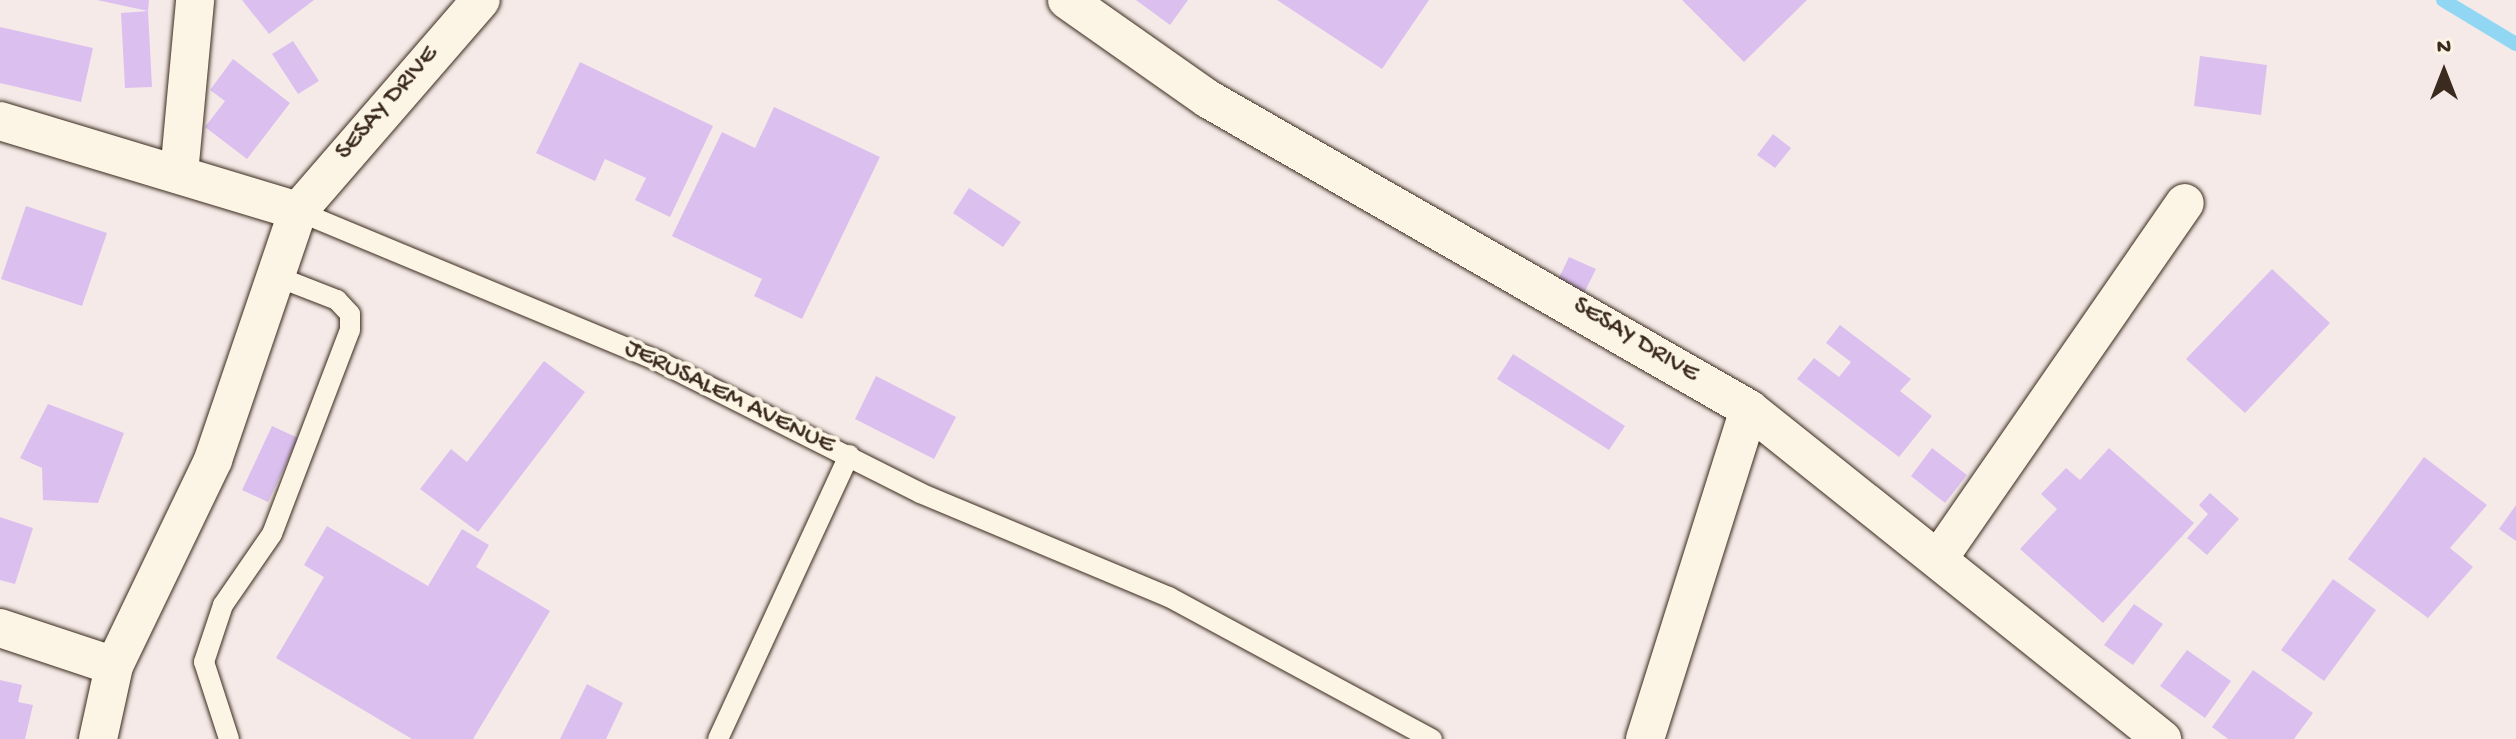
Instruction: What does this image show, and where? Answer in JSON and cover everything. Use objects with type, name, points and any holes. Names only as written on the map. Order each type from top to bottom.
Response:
[{"type":"street","points":[[179,174],[195,0]]},
{"type":"street","name":"SESAY DRIVE","points":[[298,211],[481,0]]},
{"type":"street","name":"SESAY DRIVE","points":[[1067,0],[1208,99],[1749,409],[1941,555],[2162,739]]},
{"type":"street","name":"JERUSALEM AVENUE","points":[[0,121],[298,211]]},
{"type":"street","points":[[1941,555],[2185,203]]},
{"type":"street","points":[[98,739],[114,666],[213,460],[298,211]]},
{"type":"street","points":[[1645,739],[1749,409]]},
{"type":"street","points":[[0,628],[114,666]]},
{"type":"lane","name":"JERUSALEM AVENUE","points":[[298,211],[656,360],[849,455],[1169,597],[1432,739]]},
{"type":"lane","points":[[229,739],[204,662],[223,605],[272,534],[350,330],[350,314],[337,300],[278,277]]},
{"type":"lane","points":[[718,739],[849,455]]},
{"type":"building","points":[[97,0],[149,0],[148,11]]},
{"type":"building","points":[[242,0],[314,0],[269,34]]},
{"type":"building","points":[[1136,0],[1188,0],[1170,25]]},
{"type":"building","points":[[1277,0],[1429,0],[1382,69]]},
{"type":"building","points":[[1682,0],[1807,0],[1744,62]]},
{"type":"building","points":[[148,11],[152,87],[125,88],[121,13]]},
{"type":"building","points":[[0,27],[93,48],[81,102],[0,83]]},
{"type":"building","points":[[293,41],[319,81],[298,94],[272,54]]},
{"type":"building","points":[[2200,56],[2267,65],[2261,115],[2194,106]]},
{"type":"building","points":[[233,59],[290,103],[247,159],[205,127],[225,101],[210,90]]},
{"type":"building","points":[[580,62],[713,126],[670,217],[635,200],[646,178],[605,159],[595,181],[536,153]]},
{"type":"building","points":[[774,107],[880,157],[802,319],[754,296],[762,279],[672,236],[722,132],[755,148]]},
{"type":"building","points":[[1773,134],[1791,148],[1775,168],[1757,155]]},
{"type":"building","points":[[969,188],[1021,222],[1003,247],[953,213]]},
{"type":"building","points":[[26,206],[107,233],[82,306],[1,279]]},
{"type":"building","points":[[1569,257],[1596,269],[1584,293],[1558,280]]},
{"type":"building","points":[[2272,269],[2330,323],[2245,413],[2186,359]]},
{"type":"building","points":[[1840,325],[1911,379],[1900,391],[1932,416],[1899,457],[1797,379],[1814,358],[1839,377],[1851,362],[1826,343]]},
{"type":"building","points":[[1513,354],[1625,426],[1609,450],[1497,379]]},
{"type":"building","points":[[544,361],[585,392],[478,532],[420,489],[451,449],[467,462]]},
{"type":"building","points":[[876,376],[956,417],[934,459],[855,419]]},
{"type":"building","points":[[48,404],[124,433],[98,503],[43,500],[42,468],[20,458]]},
{"type":"building","points":[[272,426],[298,438],[268,502],[242,490]]},
{"type":"building","points":[[1932,448],[1967,475],[1945,503],[1911,476]]},
{"type":"building","points":[[2109,448],[2194,523],[2103,623],[2020,549],[2057,509],[2041,494],[2066,468],[2080,480]]},
{"type":"building","points":[[2424,457],[2487,505],[2450,548],[2473,567],[2428,618],[2348,559]]},
{"type":"building","points":[[2210,493],[2239,519],[2207,555],[2187,538],[2208,514],[2199,505]]},
{"type":"building","points":[[2516,505],[2516,541],[2499,529]]},
{"type":"building","points":[[0,517],[33,528],[15,584],[0,580]]},
{"type":"building","points":[[327,526],[428,586],[462,529],[489,545],[476,567],[550,611],[473,739],[412,739],[276,658],[324,577],[304,565]]},
{"type":"building","points":[[2333,579],[2376,610],[2324,681],[2281,650]]},
{"type":"building","points":[[2134,604],[2163,624],[2133,665],[2104,645]]},
{"type":"building","points":[[2187,650],[2231,681],[2205,718],[2160,686]]},
{"type":"building","points":[[2253,670],[2313,713],[2294,739],[2228,739],[2212,727]]},
{"type":"building","points":[[0,680],[22,685],[18,702],[33,705],[25,739],[0,739]]},
{"type":"building","points":[[587,684],[623,703],[606,739],[560,739]]},
{"type":"waterway","points":[[2443,0],[2516,44]]}]
